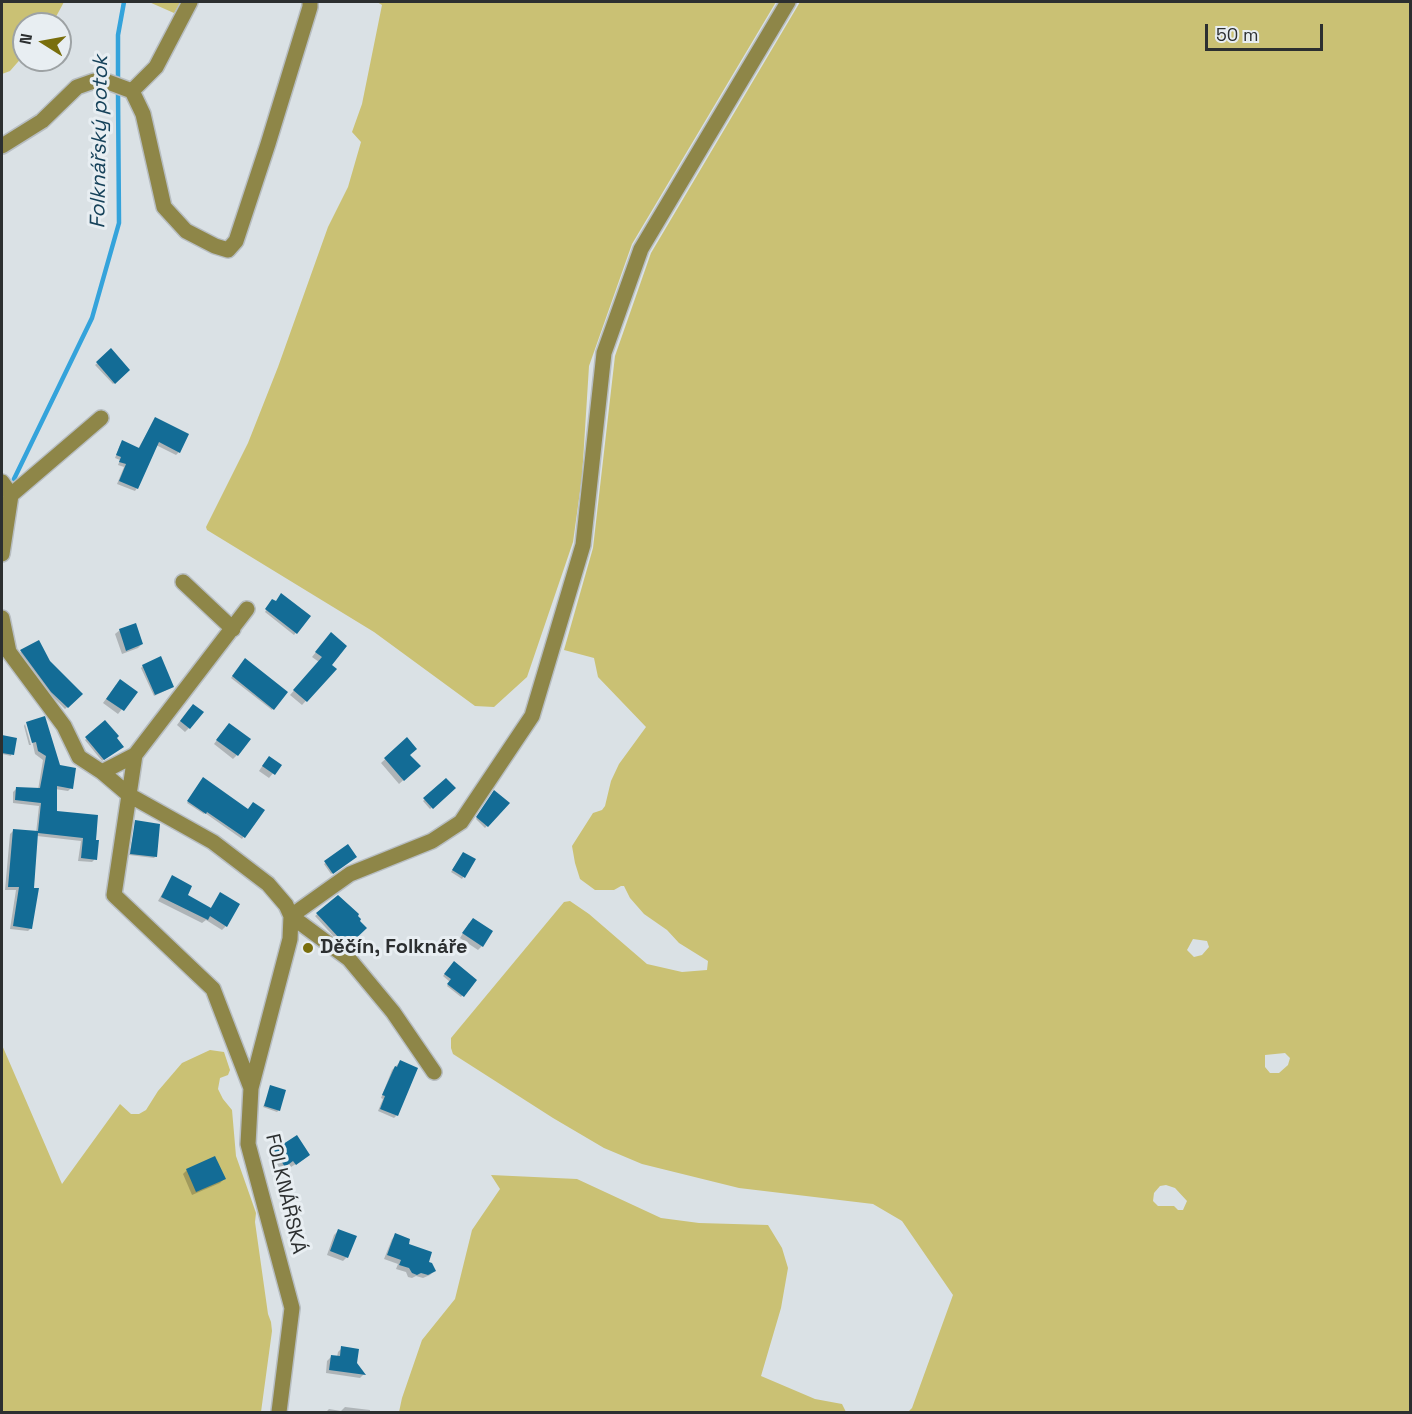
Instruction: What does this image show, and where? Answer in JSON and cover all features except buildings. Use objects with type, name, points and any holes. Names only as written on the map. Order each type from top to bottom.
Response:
[{"type":"street","points":[[2,146],[42,121],[78,87],[94,81],[120,86],[156,67],[190,2]]},
{"type":"street","points":[[120,86],[143,114],[164,207],[186,231],[228,250],[236,241],[268,144],[310,2]]},
{"type":"street","points":[[291,916],[350,874],[432,841],[461,822],[532,716],[583,545],[604,353],[641,249],[788,2]]},
{"type":"street","points":[[2,554],[11,495],[101,418]]},
{"type":"street","points":[[2,482],[11,495]]},
{"type":"street","points":[[183,582],[233,629]]},
{"type":"street","points":[[102,772],[135,755],[247,609]]},
{"type":"street","points":[[2,618],[9,652],[64,726],[79,757],[102,772],[129,795],[213,842],[268,884],[286,905],[291,916],[349,959],[393,1012],[434,1072]]},
{"type":"street","points":[[135,755],[114,895],[213,989],[251,1088]]},
{"type":"street","name":"FOLKNÁŘSKÁ","points":[[279,1413],[292,1308],[248,1144],[251,1088],[290,939],[291,916]]},
{"type":"shaded area","points":[[2,2],[64,2],[59,12],[12,12],[12,69],[2,74]]},
{"type":"shaded area","points":[[149,2],[181,2],[174,13]]},
{"type":"shaded area","points":[[377,2],[776,2],[632,244],[589,366],[582,477],[573,542],[527,677],[494,707],[475,706],[374,632],[207,530],[206,527],[248,443],[328,227],[348,187],[361,142],[352,132],[362,104],[382,5]]},
{"type":"shaded area","points":[[800,2],[1410,2],[1410,1412],[908,1412],[912,1408],[953,1295],[902,1221],[873,1204],[739,1188],[642,1164],[604,1148],[453,1054],[451,1038],[564,902],[570,901],[589,914],[647,964],[682,972],[707,970],[708,961],[679,943],[667,930],[644,914],[630,898],[624,886],[614,890],[595,890],[580,879],[572,846],[593,813],[602,810],[605,806],[611,781],[619,764],[646,727],[598,677],[594,658],[564,650],[593,548],[615,356],[651,253]],"holes":[[[1193,939],[1207,941],[1209,947],[1202,955],[1194,957],[1187,950]],[[1285,1053],[1290,1058],[1288,1065],[1279,1073],[1270,1073],[1265,1067],[1265,1055]],[[1160,1186],[1175,1188],[1187,1201],[1183,1210],[1178,1210],[1174,1206],[1158,1206],[1153,1201],[1154,1193]]]},
{"type":"shaded area","points":[[2,1045],[62,1184],[120,1104],[131,1114],[139,1114],[146,1110],[158,1091],[182,1063],[210,1050],[224,1052],[230,1070],[228,1075],[220,1078],[218,1089],[232,1110],[236,1156],[256,1213],[255,1222],[272,1331],[261,1412],[2,1412]]},
{"type":"shaded area","points":[[491,1175],[577,1179],[661,1218],[699,1223],[768,1225],[782,1248],[788,1268],[781,1308],[761,1376],[815,1399],[842,1404],[846,1412],[399,1412],[422,1340],[455,1299],[472,1230],[500,1189]]},
{"type":"waterway","name":"Folknářský potok","points":[[118,82],[118,35],[124,2]]},
{"type":"waterway","name":"Folknářský potok","points":[[14,479],[92,318],[119,223],[118,91]]},
{"type":"place","name":"Děčín, Folknáře","points":[[308,948]]}]
